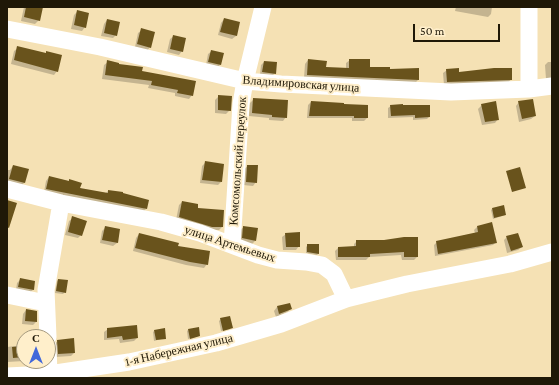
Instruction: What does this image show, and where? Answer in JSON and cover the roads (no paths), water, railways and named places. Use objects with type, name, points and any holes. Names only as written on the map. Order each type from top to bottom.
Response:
[{"type":"street","name":"Комсомольский переулок","points":[[232,245],[240,104],[264,7]]},
{"type":"street","points":[[529,89],[530,7]]},
{"type":"street","name":"Владимировская улица","points":[[7,29],[100,47],[245,82],[451,92],[529,89],[552,86]]},
{"type":"street","name":"улица Артемьевых","points":[[7,189],[61,203],[161,222],[200,232],[258,256],[277,260],[306,262],[322,265],[334,274],[346,299]]},
{"type":"street","points":[[48,329],[46,290],[61,203]]},
{"type":"street","points":[[346,299],[407,284],[510,264],[552,252]]},
{"type":"street","points":[[7,295],[46,303]]},
{"type":"street","name":"1-я Набережная улица","points":[[7,376],[49,374],[129,362],[216,343],[281,324],[346,299]]},
{"type":"street","points":[[49,369],[49,374]]}]
